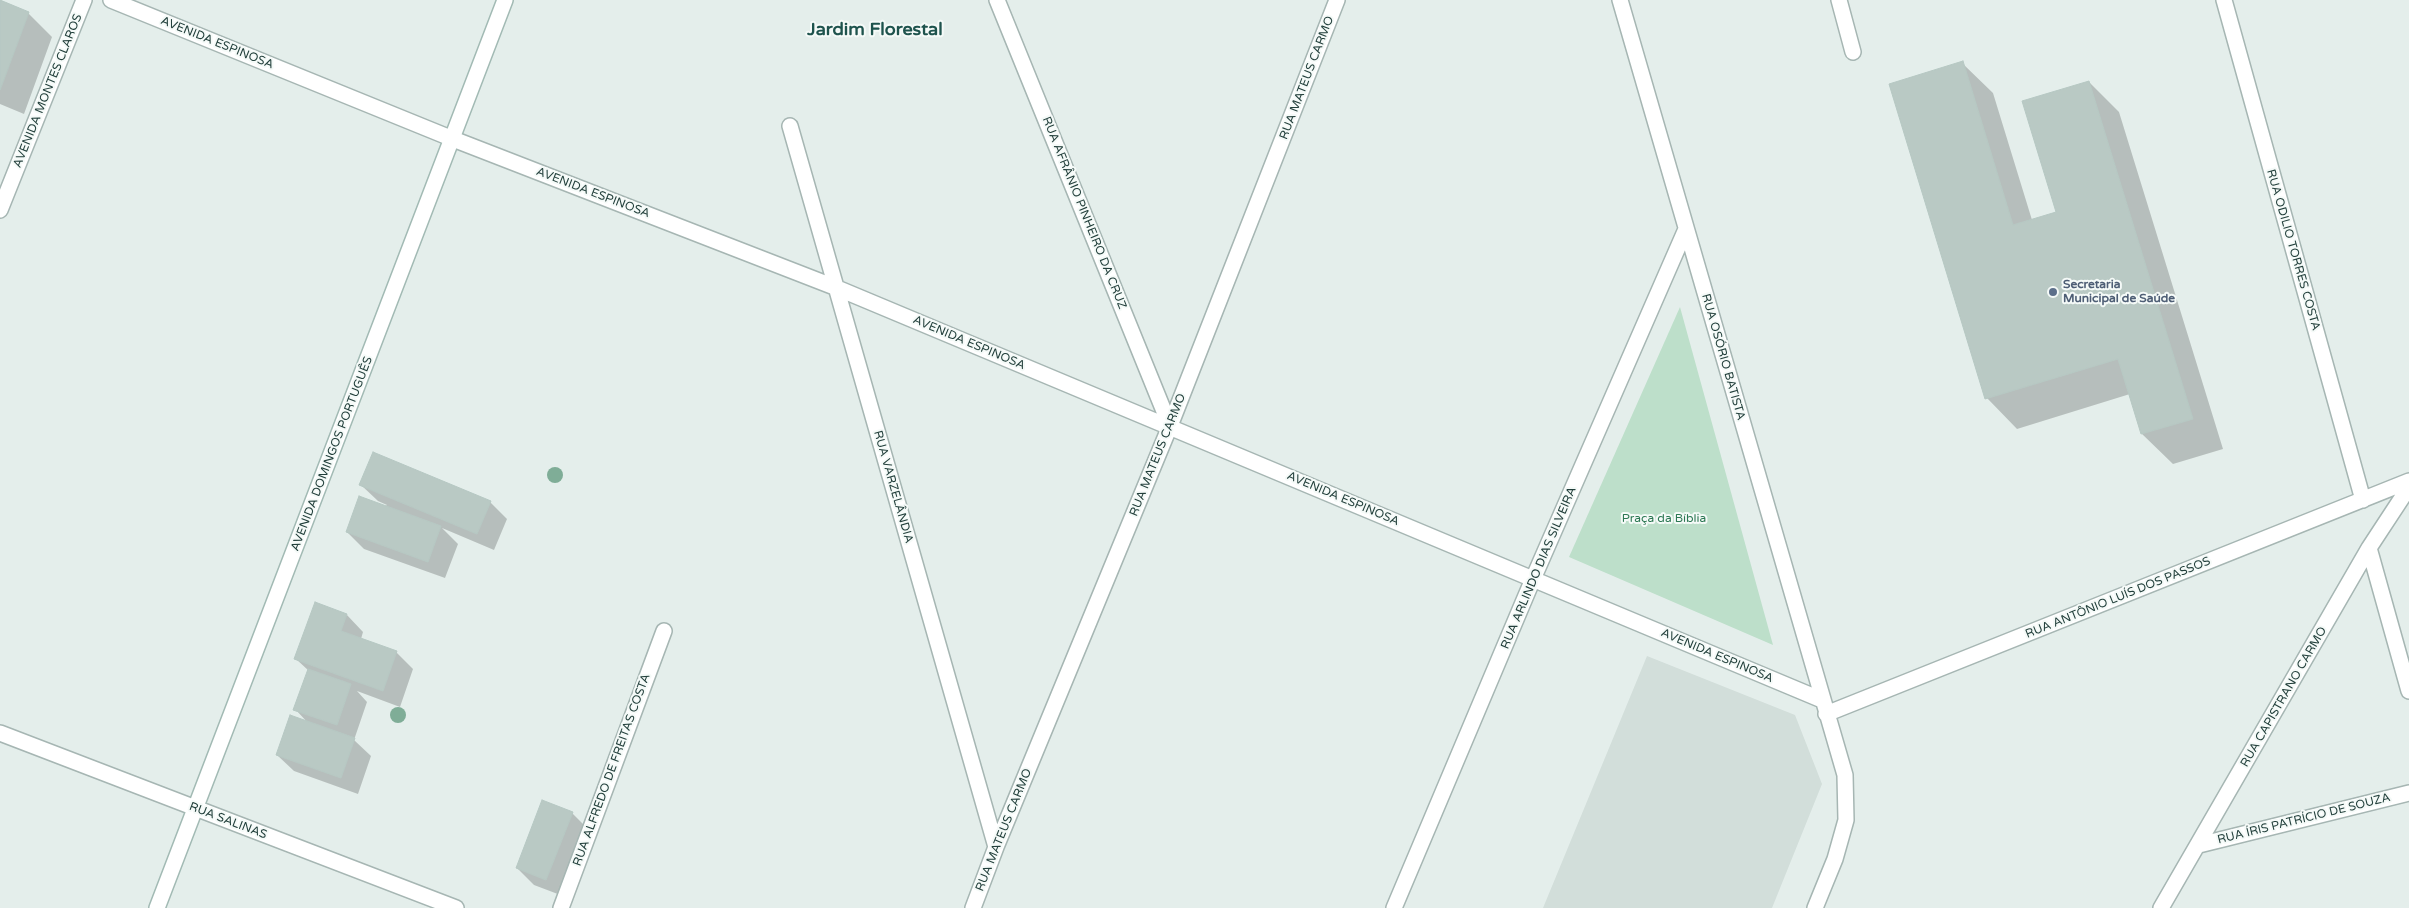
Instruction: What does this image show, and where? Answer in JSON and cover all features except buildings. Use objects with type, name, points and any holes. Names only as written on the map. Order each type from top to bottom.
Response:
[{"type":"street","name":"AVENIDA MONTES CLAROS","points":[[0,210],[84,0]]},
{"type":"street","name":"AVENIDA ESPINOSA","points":[[111,0],[453,139],[837,288],[1533,579],[1824,707]]},
{"type":"street","name":"AVENIDA DOMINGOS PORTUGUÊS","points":[[157,908],[505,0]]},
{"type":"street","name":"RUA AFRÂNIO PINHEIRO DA CRUZ","points":[[997,0],[1170,426]]},
{"type":"street","name":"RUA MATEUS CARMO","points":[[973,908],[996,847],[1170,426],[1337,0]]},
{"type":"street","name":"RUA OSÓRIO BATISTA","points":[[1620,0],[1845,776],[1846,820],[1835,859],[1815,908]]},
{"type":"street","points":[[1838,0],[1853,52]]},
{"type":"street","name":"RUA ODILIO TORRES COSTA","points":[[2224,0],[2363,500]]},
{"type":"street","name":"RUA VARZELÂNDIA","points":[[790,126],[996,847]]},
{"type":"street","name":"RUA ARLINDO DIAS SILVEIRA","points":[[1394,908],[1533,579],[1686,229]]},
{"type":"street","name":"RUA ANTÔNIO LUÍS DOS PASSOS","points":[[1824,707],[2409,481]]},
{"type":"street","name":"RUA CAPISTRANO CARMO","points":[[2161,908],[2199,846],[2369,548],[2409,487]]},
{"type":"street","points":[[2369,548],[2409,691]]},
{"type":"street","name":"RUA ALFREDO DE FREITAS COSTA","points":[[561,908],[664,631]]},
{"type":"street","name":"RUA SALINAS","points":[[0,733],[456,908]]},
{"type":"street","name":"RUA ÍRIS PATRÍCIO DE SOUZA","points":[[2199,846],[2409,793]]},
{"type":"shaded area","points":[[1647,656],[1795,715],[1822,784],[1772,908],[1543,908]]},
{"type":"green space","name":"Praça da Bíblia","points":[[1680,307],[1773,645],[1569,557]]},
{"type":"place","name":"Secretaria Municipal de Saúde","points":[[2053,292]]},
{"type":"district","name":"Jardim Florestal","points":[[875,30]]}]
